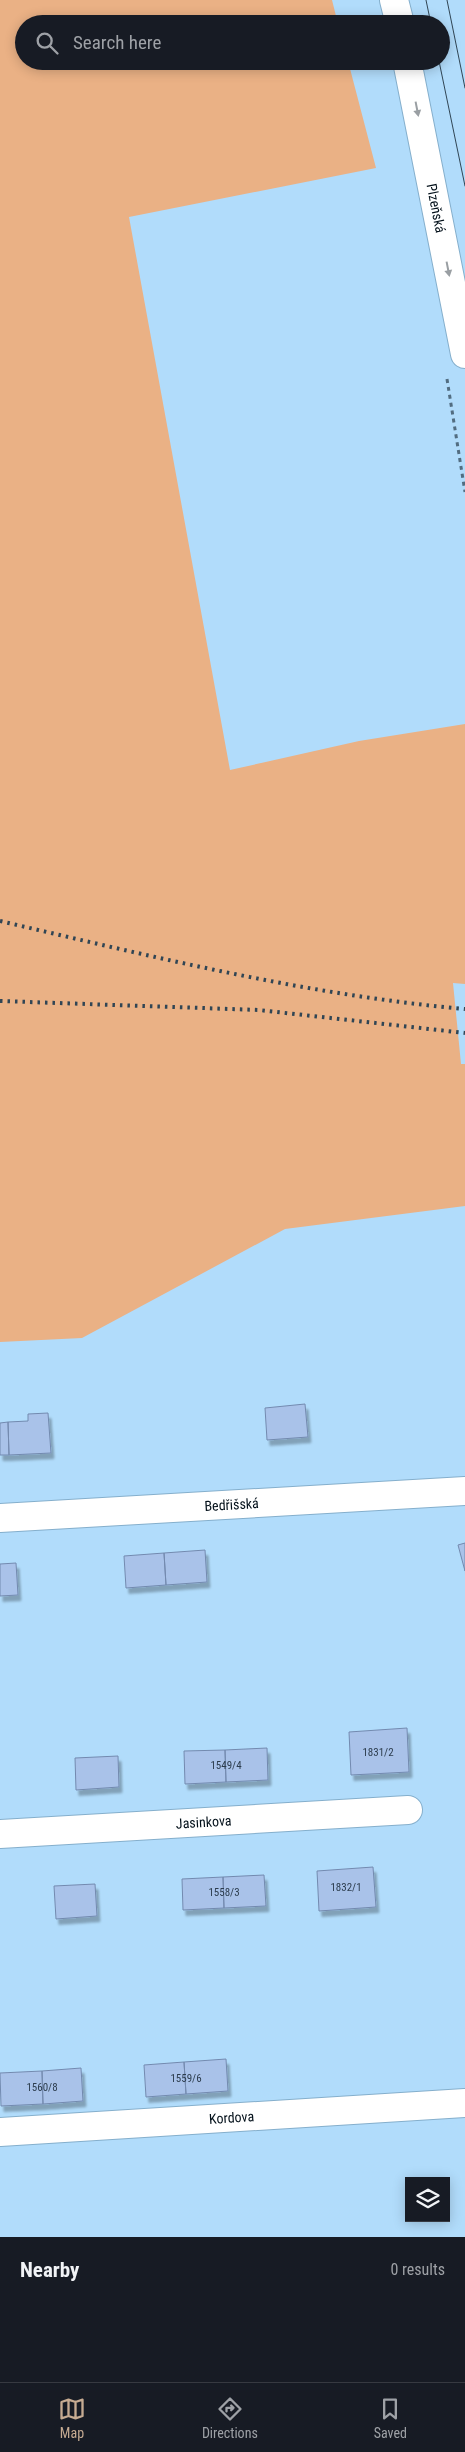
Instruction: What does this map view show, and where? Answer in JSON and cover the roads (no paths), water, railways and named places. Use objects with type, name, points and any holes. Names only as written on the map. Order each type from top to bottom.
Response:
[{"type":"street","points":[[394,0],[398,15]]},
{"type":"street","name":"Plzeňská","points":[[410,70],[465,354]]},
{"type":"street","name":"Bedřišská","points":[[0,1518],[465,1491]]},
{"type":"street","name":"Jasinkova","points":[[0,1834],[408,1810]]},
{"type":"street","name":"Kordova","points":[[0,2132],[465,2103]]},
{"type":"tram line","points":[[426,0],[429,15]]},
{"type":"tram line","points":[[447,0],[465,88]]},
{"type":"tram line","points":[[441,70],[465,186]]},
{"type":"railway","points":[[0,921],[173,961],[289,984],[406,1003],[465,1009]]},
{"type":"railway","points":[[0,1001],[259,1010],[465,1033]]}]
